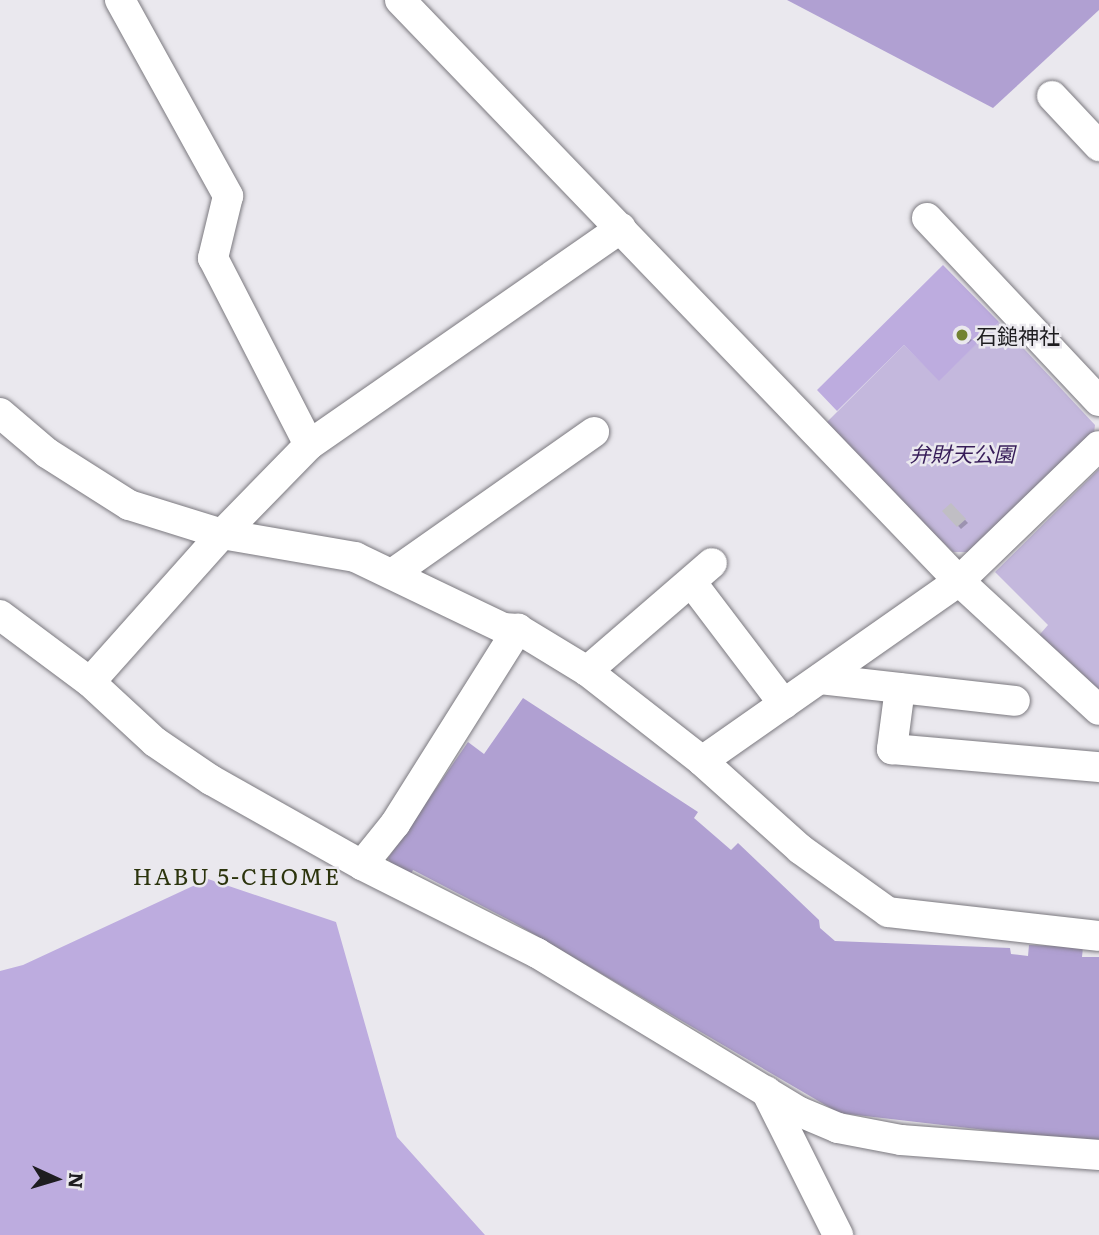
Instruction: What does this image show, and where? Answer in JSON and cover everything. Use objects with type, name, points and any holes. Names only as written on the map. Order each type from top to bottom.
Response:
[{"type":"street","points":[[120,0],[228,196],[213,258],[309,445]]},
{"type":"street","points":[[400,0],[959,581],[1099,710]]},
{"type":"street","points":[[1052,96],[1099,146]]},
{"type":"street","points":[[927,218],[1099,401]]},
{"type":"street","points":[[90,682],[222,534],[309,445],[621,229]]},
{"type":"street","points":[[0,413],[47,453],[129,505],[222,534],[337,552],[392,574],[502,628],[518,629],[587,671],[702,761],[800,849],[888,912],[1099,936]]},
{"type":"street","points":[[392,574],[594,432]]},
{"type":"street","points":[[702,761],[959,581],[1099,446]]},
{"type":"street","points":[[587,671],[702,573],[784,704]]},
{"type":"street","points":[[0,615],[90,682],[155,742],[211,780],[362,865],[537,953],[800,1112],[868,1135],[1099,1154]]},
{"type":"street","points":[[362,865],[396,824],[518,629]]},
{"type":"street","points":[[820,679],[1014,701]]},
{"type":"street","points":[[900,688],[892,749],[1099,767]]},
{"type":"street","points":[[766,1091],[838,1235]]},
{"type":"green space","name":"弁財天公園","points":[[999,322],[1095,425],[1094,434],[969,552],[953,552],[823,426],[904,345],[939,380]]},
{"type":"green space","points":[[1099,469],[1099,698],[1035,640],[1048,625],[995,572]]},
{"type":"shaded area","points":[[787,0],[1099,0],[1099,10],[993,108]]},
{"type":"shaded area","points":[[943,265],[999,322],[939,381],[904,345],[837,411],[817,390]]},
{"type":"shaded area","points":[[523,698],[698,812],[694,818],[731,850],[738,843],[819,920],[820,928],[835,941],[1010,948],[1011,954],[1028,956],[1029,945],[1083,947],[1082,957],[1099,957],[1099,1143],[839,1113],[513,922],[413,870],[410,876],[391,864],[388,858],[468,742],[484,754]]},
{"type":"shaded area","points":[[208,879],[336,922],[397,1137],[485,1235],[0,1235],[0,971],[23,965]]},
{"type":"building","points":[[951,503],[966,519],[957,527],[942,511]]},
{"type":"place","name":"石鎚神社","points":[[962,335]]},
{"type":"district","name":"HABU 5-CHOME","points":[[237,875]]}]
